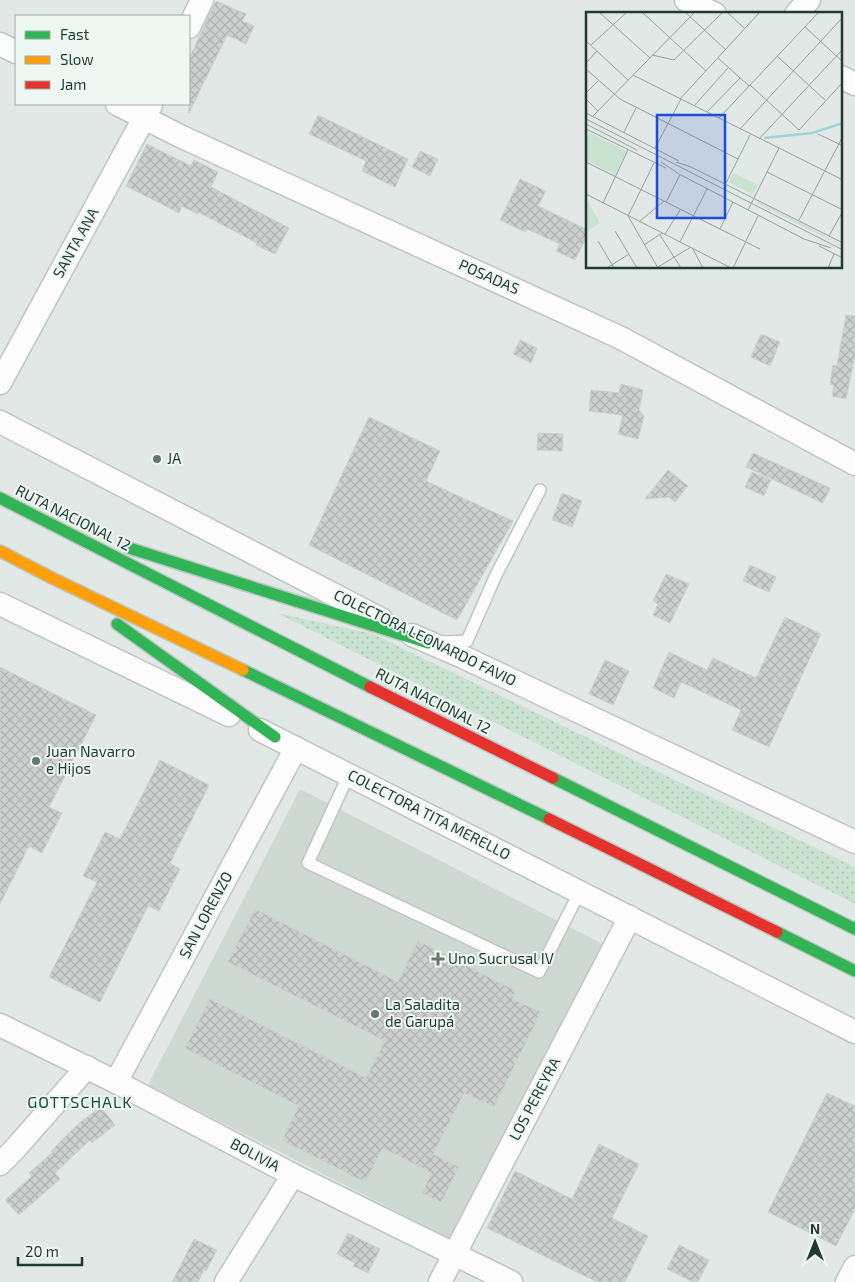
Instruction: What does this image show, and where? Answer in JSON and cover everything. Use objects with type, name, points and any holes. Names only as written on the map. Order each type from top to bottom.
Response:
[{"type":"highway","name":"RUTA NACIONAL 12","points":[[0,498],[422,713],[855,929]]},
{"type":"highway","points":[[53,524],[428,642]]},
{"type":"highway","points":[[0,551],[52,578],[401,746],[855,971]]},
{"type":"highway","points":[[52,578],[275,737]]},
{"type":"street","points":[[190,25],[202,0]]},
{"type":"street","points":[[686,0],[711,12]]},
{"type":"street","points":[[798,12],[810,0]]},
{"type":"street","points":[[0,44],[15,52]]},
{"type":"street","points":[[842,78],[855,84]]},
{"type":"street","name":"POSADAS","points":[[121,105],[148,111],[180,136],[621,338],[855,464]]},
{"type":"street","name":"SANTA ANA","points":[[0,383],[148,111]]},
{"type":"street","name":"COLECTORA LEONARDO FAVIO","points":[[0,422],[428,642],[855,842]]},
{"type":"street","name":"COLECTORA TITA MERELLO","points":[[0,604],[349,774],[855,1032]]},
{"type":"street","name":"SAN LORENZO","points":[[116,1082],[296,748]]},
{"type":"street","name":"LOS PEREYRA","points":[[440,1282],[630,917]]},
{"type":"street","name":"BOLIVIA","points":[[0,1025],[87,1067],[293,1175],[511,1282]]},
{"type":"street","points":[[0,1164],[14,1151],[87,1067]]},
{"type":"street","points":[[226,1282],[293,1175]]},
{"type":"street","points":[[848,1282],[855,1267]]},
{"type":"lane","points":[[428,642],[467,642],[496,575],[540,490]]},
{"type":"lane","points":[[349,774],[308,863],[539,972],[580,892]]},
{"type":"shaded area","name":"La Saladita de Garupá","points":[[300,789],[603,944],[451,1239],[148,1085]]},
{"type":"green space","points":[[277,613],[373,634],[855,867],[855,904]]},
{"type":"building","points":[[216,1],[246,14],[242,21],[254,26],[246,44],[227,35],[189,113],[190,57]]},
{"type":"building","points":[[318,115],[408,159],[395,187],[362,171],[366,161],[309,134]]},
{"type":"building","points":[[147,144],[191,166],[194,160],[218,172],[211,187],[289,228],[275,254],[198,212],[197,214],[182,206],[179,213],[126,186]]},
{"type":"building","points":[[420,151],[438,159],[430,176],[412,167]]},
{"type":"building","points":[[520,179],[546,191],[538,206],[586,229],[586,238],[575,260],[556,251],[560,244],[527,229],[525,232],[500,220]]},
{"type":"building","points":[[846,315],[855,316],[855,356],[846,399],[832,396],[834,385],[830,384],[833,365],[837,366]]},
{"type":"building","points":[[761,334],[780,342],[770,366],[751,357]]},
{"type":"building","points":[[520,340],[537,348],[531,363],[513,354]]},
{"type":"building","points":[[621,384],[643,390],[639,410],[644,416],[638,439],[618,434],[623,415],[589,411],[591,390],[619,393]]},
{"type":"building","points":[[369,417],[440,451],[426,481],[513,521],[457,620],[309,545]]},
{"type":"building","points":[[538,433],[563,434],[562,451],[537,450]]},
{"type":"building","points":[[753,453],[830,488],[823,503],[746,467]]},
{"type":"building","points":[[668,470],[688,486],[675,502],[669,497],[645,499]]},
{"type":"building","points":[[752,472],[771,480],[764,496],[745,487]]},
{"type":"building","points":[[562,493],[582,501],[572,527],[552,520]]},
{"type":"building","points":[[750,565],[776,577],[769,592],[743,581]]},
{"type":"building","points":[[666,574],[689,584],[670,623],[653,615],[658,604],[653,601]]},
{"type":"building","points":[[785,617],[821,634],[769,747],[732,730],[741,710],[681,682],[674,698],[653,688],[669,652],[707,670],[713,658],[756,678]]},
{"type":"building","points":[[605,660],[629,671],[613,705],[589,694]]},
{"type":"building","name":"Juan Navarro e Hijos","points":[[0,667],[96,715],[49,807],[62,813],[42,853],[29,846],[0,904]]},
{"type":"building","points":[[160,760],[209,785],[170,863],[180,869],[159,911],[148,906],[100,1002],[49,977],[97,882],[83,876],[105,832],[120,839]]},
{"type":"building","points":[[255,909],[398,982],[418,941],[516,991],[512,999],[541,1012],[494,1107],[464,1093],[433,1154],[459,1167],[441,1202],[422,1193],[432,1173],[383,1148],[365,1182],[282,1140],[299,1106],[185,1048],[210,999],[366,1078],[385,1041],[228,962]]},
{"type":"building","points":[[827,1093],[855,1106],[855,1209],[836,1246],[768,1212]]},
{"type":"building","points":[[101,1107],[115,1125],[92,1143],[90,1140],[55,1173],[60,1179],[19,1215],[5,1200],[32,1176],[29,1173],[53,1152],[51,1151],[79,1123]]},
{"type":"building","points":[[599,1144],[639,1164],[612,1218],[648,1236],[625,1282],[597,1282],[487,1228],[515,1171],[572,1199]]},
{"type":"building","points":[[348,1233],[380,1249],[368,1273],[353,1266],[355,1263],[337,1254]]},
{"type":"building","points":[[194,1239],[217,1250],[198,1282],[172,1282]]},
{"type":"building","points":[[679,1245],[709,1260],[698,1282],[693,1282],[667,1269]]},
{"type":"traffic: fast","points":[[0,498],[370,687]]},
{"type":"traffic: fast","points":[[129,548],[428,643]]},
{"type":"traffic: fast","points":[[117,624],[275,737]]},
{"type":"traffic: fast","points":[[243,670],[549,819]]},
{"type":"traffic: fast","points":[[553,778],[855,929]]},
{"type":"traffic: fast","points":[[777,932],[855,971]]},
{"type":"traffic: slow","points":[[0,551],[243,670]]},
{"type":"traffic: jam","points":[[370,687],[553,778]]},
{"type":"traffic: jam","points":[[549,819],[777,932]]},
{"type":"place","name":"JA","points":[[157,459]]},
{"type":"place","name":"Juan Navarro e Hijos","points":[[36,761]]},
{"type":"place","name":"Uno Sucrusal IV","points":[[438,959]]},
{"type":"place","name":"La Saladita de Garupá","points":[[375,1014]]},
{"type":"district","name":"GOTTSCHALK","points":[[80,1102]]}]
